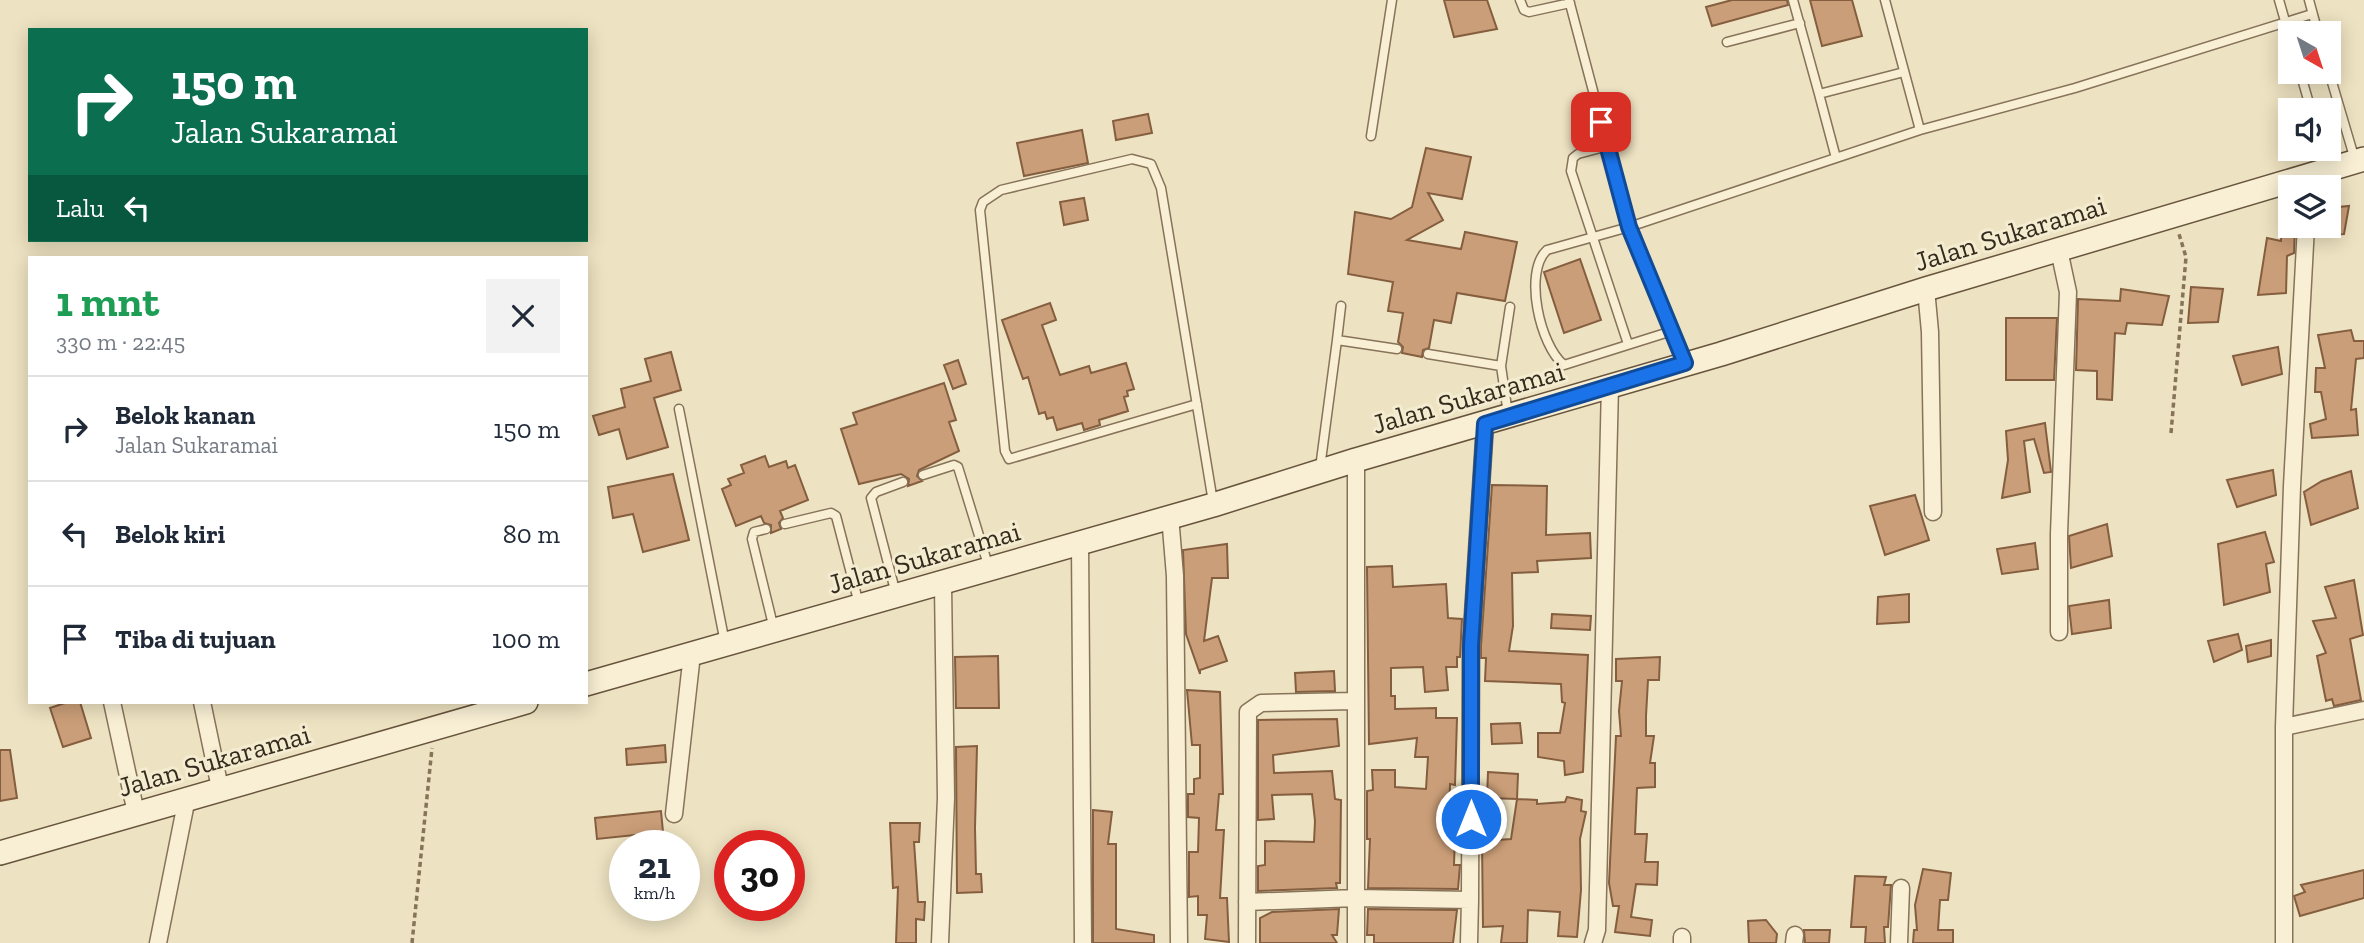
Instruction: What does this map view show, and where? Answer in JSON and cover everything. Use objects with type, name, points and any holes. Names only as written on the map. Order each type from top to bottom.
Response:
[{"type":"street","name":"Jalan Sukaramai","points":[[588,683],[943,585],[989,568],[1213,505],[2317,170],[2360,160]]},
{"type":"street","points":[[2284,943],[2284,727],[2292,486],[2305,238]]},
{"type":"street","points":[[2059,250],[2068,292],[2059,534],[2059,632]]},
{"type":"street","points":[[1926,289],[1930,332],[1933,512]]},
{"type":"street","points":[[1593,943],[1597,930],[1610,386]]},
{"type":"street","points":[[1469,943],[1471,659],[1485,424]]},
{"type":"street","points":[[1356,460],[1356,943]]},
{"type":"street","points":[[1170,516],[1175,576],[1179,943]]},
{"type":"street","points":[[1080,543],[1083,943]]},
{"type":"street","points":[[940,943],[946,798],[943,585]]},
{"type":"street","points":[[674,814],[692,654]]},
{"type":"street","points":[[1247,943],[1248,712],[1261,703],[1354,701]]},
{"type":"street","points":[[112,704],[136,813]]},
{"type":"street","points":[[202,704],[220,788]]},
{"type":"street","name":"Jalan Sukaramai","points":[[0,853],[136,813],[186,804],[220,788],[519,704]]},
{"type":"street","points":[[2284,727],[2364,710]]},
{"type":"street","points":[[158,943],[186,804]]},
{"type":"street","points":[[1899,943],[1901,888]]},
{"type":"street","points":[[1247,902],[1356,898],[1470,900]]},
{"type":"lane","points":[[1371,136],[1392,0]]},
{"type":"lane","points":[[1520,0],[1524,10],[1530,12],[1569,1],[1629,227],[1685,363]]},
{"type":"lane","points":[[1793,0],[1836,158]]},
{"type":"lane","points":[[1885,0],[1920,130]]},
{"type":"lane","points":[[2279,0],[2285,21]]},
{"type":"lane","points":[[2309,0],[2314,21]]},
{"type":"lane","points":[[2289,21],[2312,15]]},
{"type":"lane","points":[[1727,42],[1800,23]]},
{"type":"lane","points":[[1672,331],[1564,365],[1553,354],[1538,314],[1535,280],[1541,256],[1547,250],[1629,227],[1920,130],[2075,88],[2278,24]]},
{"type":"lane","points":[[1819,94],[1904,72]]},
{"type":"lane","points":[[2333,84],[2360,160]]},
{"type":"lane","points":[[1608,146],[1578,154],[1571,163],[1628,344]]},
{"type":"lane","points":[[1197,404],[1009,459],[1005,451],[980,210],[983,202],[1001,190],[1014,186],[1132,159],[1151,164],[1161,188],[1197,404],[1213,505]]},
{"type":"lane","points":[[1319,471],[1340,306]]},
{"type":"lane","points":[[1509,416],[1502,366],[1510,307]]},
{"type":"lane","points":[[1336,340],[1397,349]]},
{"type":"lane","points":[[1428,354],[1502,366]]},
{"type":"lane","points":[[679,409],[726,646]]},
{"type":"lane","points":[[923,475],[954,465],[958,467],[989,568]]},
{"type":"lane","points":[[896,597],[871,498],[876,492],[903,482]]},
{"type":"lane","points":[[785,524],[831,513],[836,516],[860,607]]},
{"type":"lane","points":[[766,529],[754,532],[752,539],[775,632]]},
{"type":"path","points":[[2171,433],[2186,257],[2173,215]]},
{"type":"path","points":[[412,943],[432,764],[432,740]]},
{"type":"building","points":[[1444,0],[1487,0],[1497,29],[1454,37]]},
{"type":"building","points":[[1732,0],[1787,0],[1788,5],[1712,26],[1706,7]]},
{"type":"building","points":[[1810,0],[1852,0],[1862,36],[1822,46]]},
{"type":"building","points":[[1148,114],[1152,133],[1116,140],[1113,121]]},
{"type":"building","points":[[1082,130],[1088,163],[1024,176],[1017,143]]},
{"type":"building","points":[[1426,148],[1471,157],[1462,199],[1428,193],[1443,220],[1407,240],[1461,249],[1465,232],[1517,242],[1505,301],[1457,293],[1451,323],[1434,320],[1429,348],[1423,350],[1422,357],[1402,353],[1403,347],[1398,342],[1403,313],[1388,311],[1393,282],[1348,274],[1355,212],[1391,219],[1412,207]]},
{"type":"building","points":[[1084,198],[1088,220],[1064,225],[1060,202]]},
{"type":"building","points":[[2349,206],[2344,234],[2341,234],[2341,207]]},
{"type":"building","points":[[2267,238],[2281,241],[2281,238],[2295,238],[2294,253],[2287,256],[2286,293],[2258,295]]},
{"type":"building","points":[[1580,259],[1601,320],[1564,333],[1544,272]]},
{"type":"building","points":[[2191,287],[2223,289],[2218,322],[2188,323]]},
{"type":"building","points":[[2121,289],[2169,296],[2162,325],[2127,323],[2125,334],[2115,333],[2112,400],[2097,399],[2097,371],[2076,370],[2078,299],[2120,301]]},
{"type":"building","points":[[1050,303],[1056,320],[1042,325],[1060,375],[1089,366],[1091,373],[1126,363],[1134,389],[1127,391],[1128,396],[1124,397],[1128,411],[1099,420],[1100,425],[1084,430],[1082,423],[1057,430],[1053,417],[1047,419],[1045,412],[1039,414],[1028,377],[1023,379],[1002,320]]},
{"type":"building","points":[[2006,318],[2057,318],[2054,380],[2006,380]]},
{"type":"building","points":[[2351,330],[2354,341],[2364,341],[2364,358],[2356,359],[2351,410],[2356,409],[2358,435],[2312,438],[2310,424],[2326,419],[2321,392],[2315,392],[2316,368],[2325,368],[2318,335]]},
{"type":"building","points":[[2278,347],[2282,374],[2242,385],[2233,356]]},
{"type":"building","points":[[671,352],[681,390],[654,398],[668,447],[627,459],[619,429],[599,435],[593,416],[625,407],[621,389],[651,381],[645,359]]},
{"type":"building","points":[[958,360],[966,384],[953,389],[944,365]]},
{"type":"building","points":[[944,383],[956,420],[949,422],[959,451],[919,470],[917,476],[922,481],[908,486],[909,479],[901,474],[859,484],[841,429],[857,424],[853,413]]},
{"type":"building","points":[[2045,423],[2051,472],[2044,473],[2034,439],[2024,441],[2030,492],[2002,498],[2008,460],[2006,431]]},
{"type":"building","points":[[765,456],[769,467],[786,461],[788,468],[795,465],[808,500],[780,511],[783,518],[779,523],[781,529],[771,533],[771,525],[764,523],[761,516],[736,526],[722,489],[731,485],[728,479],[744,473],[741,465]]},
{"type":"building","points":[[2273,470],[2276,495],[2237,507],[2227,480]]},
{"type":"building","points":[[2351,471],[2358,508],[2311,525],[2304,492],[2322,481]]},
{"type":"building","points":[[673,474],[689,540],[643,552],[633,514],[613,518],[608,487]]},
{"type":"building","points":[[1492,485],[1547,486],[1546,535],[1590,533],[1591,558],[1537,561],[1538,572],[1512,573],[1513,626],[1509,651],[1588,655],[1583,772],[1565,775],[1564,761],[1538,757],[1538,733],[1560,733],[1565,703],[1562,702],[1561,684],[1485,681],[1486,658],[1481,658],[1481,646]]},
{"type":"building","points":[[1915,495],[1929,540],[1885,555],[1870,506]]},
{"type":"building","points":[[2107,524],[2112,556],[2071,568],[2069,536]]},
{"type":"building","points":[[2265,532],[2274,562],[2266,564],[2270,592],[2224,605],[2218,544]]},
{"type":"building","points":[[2035,543],[2038,569],[2002,574],[1997,549]]},
{"type":"building","points":[[1227,544],[1228,578],[1212,578],[1204,641],[1218,636],[1227,661],[1200,670],[1200,674],[1186,634],[1183,550]]},
{"type":"building","points":[[1392,566],[1393,587],[1446,584],[1448,618],[1462,619],[1457,667],[1446,667],[1448,690],[1425,692],[1423,667],[1391,668],[1391,696],[1395,696],[1395,709],[1436,708],[1436,718],[1457,718],[1455,785],[1450,784],[1449,822],[1453,822],[1455,835],[1454,865],[1460,865],[1458,889],[1368,888],[1370,839],[1367,839],[1367,791],[1373,790],[1372,770],[1395,770],[1395,787],[1426,789],[1428,757],[1415,757],[1417,738],[1369,744],[1367,567]]},
{"type":"building","points":[[2354,580],[2363,635],[2350,639],[2361,700],[2334,706],[2332,699],[2326,701],[2317,656],[2326,653],[2313,621],[2336,618],[2325,587]]},
{"type":"building","points":[[1909,594],[1909,622],[1877,624],[1878,597]]},
{"type":"building","points":[[2109,600],[2111,628],[2072,634],[2069,606]]},
{"type":"building","points":[[1552,614],[1591,616],[1590,630],[1551,628]]},
{"type":"building","points":[[2238,634],[2242,650],[2214,662],[2208,641]]},
{"type":"building","points":[[2271,640],[2271,656],[2248,662],[2246,646]]},
{"type":"building","points":[[998,656],[999,708],[956,708],[955,657]]},
{"type":"building","points":[[1660,657],[1659,680],[1648,680],[1646,716],[1646,736],[1654,736],[1650,763],[1655,763],[1655,787],[1637,788],[1635,834],[1647,834],[1645,862],[1658,862],[1657,885],[1636,884],[1631,917],[1652,920],[1650,936],[1615,932],[1619,906],[1613,906],[1609,883],[1616,736],[1621,736],[1619,711],[1622,681],[1616,681],[1616,659]]},
{"type":"building","points":[[1334,671],[1335,691],[1296,692],[1295,673]]},
{"type":"building","points":[[1187,690],[1220,692],[1223,794],[1219,794],[1216,830],[1224,830],[1220,898],[1227,898],[1229,942],[1205,939],[1207,915],[1198,915],[1198,896],[1189,897],[1189,852],[1198,852],[1199,818],[1188,817],[1188,794],[1194,794],[1194,779],[1200,778],[1200,745],[1192,745]]},
{"type":"building","points":[[62,704],[81,704],[91,738],[63,747],[50,708]]},
{"type":"building","points":[[1337,719],[1339,746],[1273,755],[1274,773],[1332,771],[1335,799],[1341,800],[1340,883],[1336,883],[1337,888],[1258,891],[1258,866],[1265,865],[1265,841],[1314,842],[1315,821],[1312,794],[1272,795],[1274,819],[1258,820],[1258,720]]},
{"type":"building","points":[[1520,723],[1522,743],[1492,744],[1491,724]]},
{"type":"building","points":[[665,745],[666,762],[627,765],[626,749]]},
{"type":"building","points":[[977,746],[976,874],[981,874],[982,892],[957,893],[956,747]]},
{"type":"building","points":[[0,750],[10,750],[17,798],[0,801]]},
{"type":"building","points":[[1488,772],[1518,774],[1517,799],[1487,798]]},
{"type":"building","points":[[1567,797],[1582,800],[1581,811],[1586,812],[1580,839],[1581,890],[1577,937],[1558,936],[1560,912],[1528,910],[1527,943],[1501,943],[1503,926],[1483,927],[1482,841],[1511,839],[1517,799],[1537,800],[1537,804],[1565,802]]},
{"type":"building","points":[[1093,810],[1112,812],[1108,844],[1116,844],[1116,929],[1154,935],[1154,943],[1093,943]]},
{"type":"building","points":[[661,811],[663,830],[609,830],[609,838],[597,839],[595,818]]},
{"type":"building","points":[[890,823],[920,823],[919,842],[914,842],[918,902],[925,902],[924,920],[916,919],[916,943],[896,943],[898,887],[893,888]]},
{"type":"building","points":[[1923,869],[1951,873],[1948,900],[1940,900],[1938,930],[1953,930],[1953,943],[1913,943],[1914,930],[1917,930],[1915,905]]},
{"type":"building","points":[[2364,870],[2364,898],[2300,916],[2294,896],[2305,892],[2301,885]]},
{"type":"building","points":[[1855,876],[1886,877],[1884,885],[1891,885],[1888,927],[1884,927],[1885,943],[1865,943],[1866,927],[1851,927]]},
{"type":"building","points":[[1339,909],[1337,935],[1332,935],[1337,943],[1260,943],[1260,918],[1272,912]]},
{"type":"building","points":[[1368,909],[1457,910],[1453,943],[1374,943],[1374,935],[1367,935]]},
{"type":"building","points":[[1766,920],[1777,934],[1776,943],[1749,943],[1748,921]]},
{"type":"building","points":[[1804,930],[1830,930],[1829,943],[1805,943]]},
{"type":"route","points":[[1471,819],[1471,646],[1485,424],[1685,363],[1629,227],[1601,122]]}]
